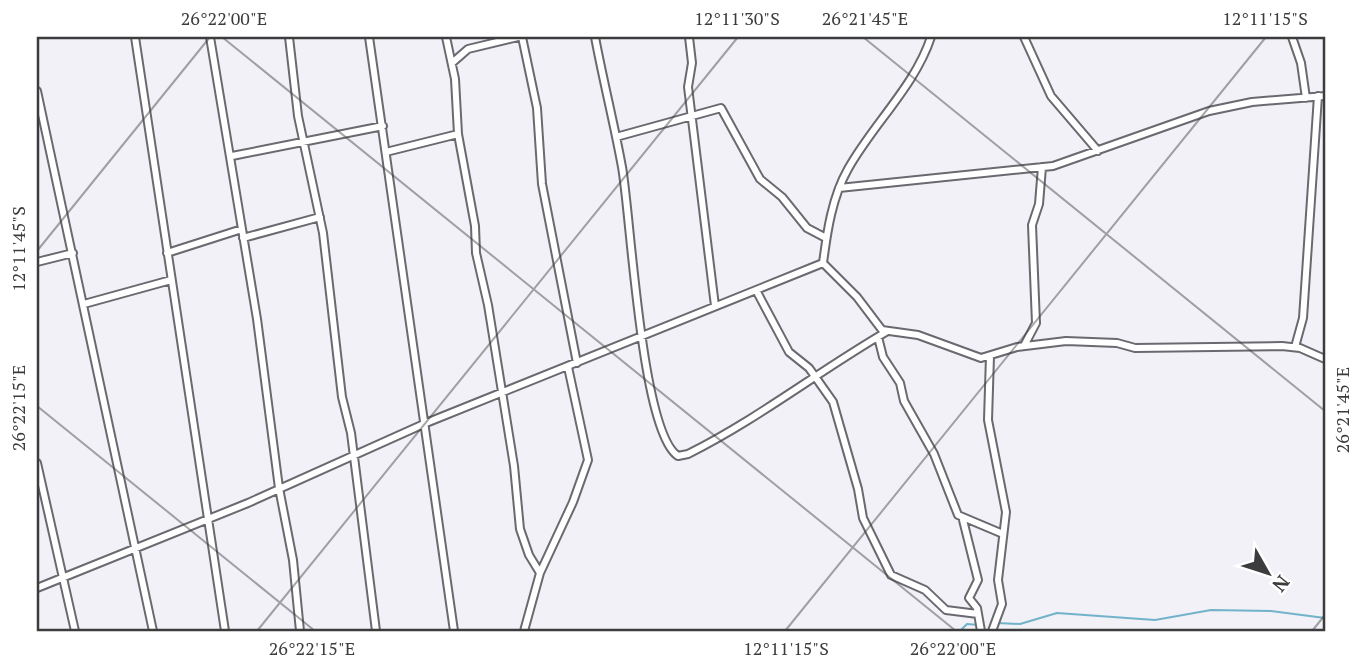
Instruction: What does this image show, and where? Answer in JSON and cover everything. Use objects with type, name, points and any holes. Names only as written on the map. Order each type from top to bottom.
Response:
[{"type":"street","points":[[135,37],[225,631]]},
{"type":"street","points":[[210,37],[232,156],[262,352],[279,488],[292,548],[300,631]]},
{"type":"street","points":[[289,37],[296,103],[320,218],[376,631]]},
{"type":"street","points":[[369,37],[454,631]]},
{"type":"street","points":[[446,37],[452,63],[458,134],[514,466],[521,533],[540,573]]},
{"type":"street","points":[[452,63],[468,49],[520,37],[537,108],[542,184],[564,308],[577,363]]},
{"type":"street","points":[[595,37],[616,137],[642,335],[661,430],[670,448],[678,456],[742,426],[815,375],[886,332],[913,334],[967,355],[990,356],[1024,346],[1066,341],[1117,343],[1135,348],[1295,347],[1325,359]]},
{"type":"street","points":[[689,37],[692,63],[688,87],[715,306]]},
{"type":"street","points":[[822,263],[839,188],[869,136],[916,69],[931,37]]},
{"type":"street","points":[[1024,37],[1051,96],[1098,151]]},
{"type":"street","points":[[1292,37],[1301,63],[1306,97]]},
{"type":"street","points":[[37,91],[153,631]]},
{"type":"street","points":[[839,188],[1042,167],[1098,151],[1209,111],[1252,103],[1322,96],[1303,318],[1295,347]]},
{"type":"street","points":[[616,137],[691,118],[715,107],[723,109],[760,179],[782,197],[807,228],[826,239]]},
{"type":"street","points":[[232,156],[383,126]]},
{"type":"street","points":[[386,152],[458,134]]},
{"type":"street","points":[[1024,346],[1036,323],[1032,229],[1040,196],[1042,167]]},
{"type":"street","points":[[243,238],[320,218]]},
{"type":"street","points":[[167,253],[242,229]]},
{"type":"street","points":[[37,262],[73,253]]},
{"type":"street","points":[[37,588],[279,488],[426,423],[822,263]]},
{"type":"street","points":[[822,263],[886,332]]},
{"type":"street","points":[[84,304],[171,280]]},
{"type":"street","points":[[756,290],[789,352],[815,375],[833,402],[858,489],[863,518],[891,575],[925,590],[946,610],[978,614]]},
{"type":"street","points":[[878,337],[883,358],[900,383],[904,401],[934,454],[955,510],[963,520],[978,580],[969,598],[978,614],[981,631]]},
{"type":"street","points":[[990,356],[988,420],[1006,512],[998,580],[1001,610],[992,631]]},
{"type":"street","points":[[524,631],[540,573],[573,502],[588,460],[568,366]]},
{"type":"street","points":[[37,463],[75,631]]},
{"type":"street","points":[[963,520],[1003,534]]},
{"type":"waterway","points":[[997,623],[1020,624],[1057,613],[1155,620],[1211,610],[1271,611],[1325,618]]},
{"type":"waterway","points":[[960,631],[967,624],[979,625]]}]
